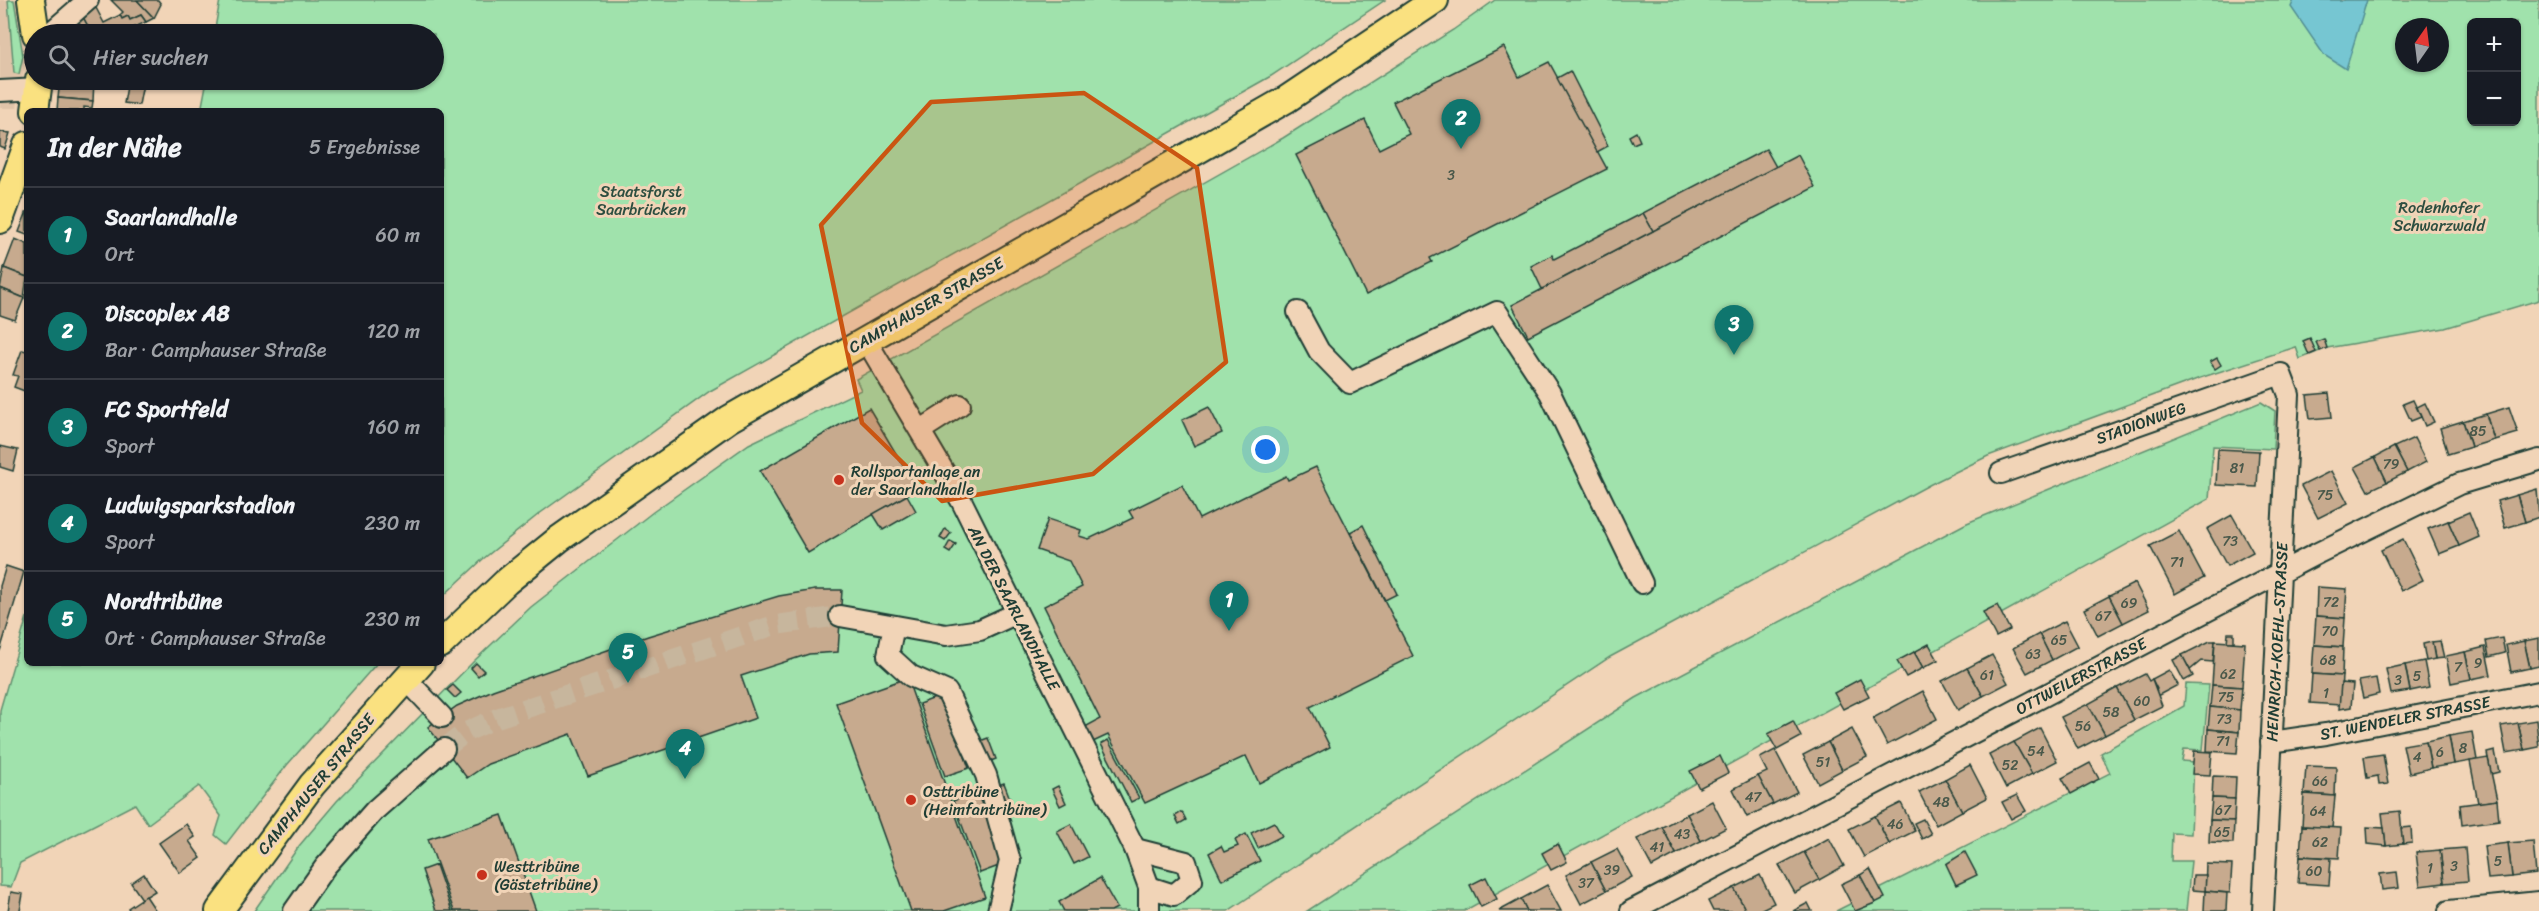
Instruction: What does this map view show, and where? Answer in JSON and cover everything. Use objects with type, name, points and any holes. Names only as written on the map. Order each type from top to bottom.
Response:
[{"type":"main road","points":[[31,0],[35,24]]},
{"type":"main road","name":"CAMPHAUSER STRASSE","points":[[444,641],[506,582],[629,488],[729,419],[1287,99],[1435,0]]},
{"type":"main road","points":[[0,220],[24,153]]},
{"type":"main road","name":"CAMPHAUSER STRASSE","points":[[219,911],[312,785],[413,671]]},
{"type":"street","points":[[61,24],[88,0]]},
{"type":"street","points":[[0,91],[38,93]]},
{"type":"street","points":[[1298,312],[1318,351],[1350,383],[1497,312],[1550,393],[1642,583]]},
{"type":"street","name":"AN DER SAARLANDHALLE","points":[[866,340],[962,502],[1136,849],[1149,887],[1149,911]]},
{"type":"street","name":"STADIONWEG","points":[[2001,473],[2281,374]]},
{"type":"street","name":"HEINRICH-KOEHL-STRASSE","points":[[2263,911],[2289,395],[2281,374]]},
{"type":"street","points":[[921,430],[960,405]]},
{"type":"street","name":"OTTWEILERSTRASSE","points":[[1631,911],[2281,572],[2459,484],[2539,460]]},
{"type":"street","points":[[840,616],[946,634],[980,630],[1017,613]]},
{"type":"street","points":[[894,626],[888,655],[911,676],[946,692],[986,775],[1010,861],[998,911]]},
{"type":"street","points":[[413,671],[442,717]]},
{"type":"street","name":"ST. WENDELER STRASSE","points":[[2271,742],[2326,734],[2539,692]]},
{"type":"street","points":[[294,911],[325,867],[375,810],[444,749]]},
{"type":"street","points":[[1136,849],[1186,862],[1192,880],[1174,895],[1149,887]]},
{"type":"street","points":[[2449,911],[2539,902]]},
{"type":"highlighted area","points":[[1084,93],[1197,168],[1226,362],[1093,474],[942,501],[862,423],[821,225],[931,102]]},
{"type":"shaded area","points":[[0,0],[19,0],[24,41],[24,68],[17,108],[0,108]]},
{"type":"green space","points":[[8,0],[14,0],[23,56],[19,74],[14,73]]},
{"type":"green space","name":"Staatsforst Saarbrücken","points":[[220,0],[1385,0],[1271,76],[710,391],[539,514],[483,559],[444,595],[444,108],[202,108],[205,90],[444,90],[444,24],[216,24]]},
{"type":"green space","name":"Rodenhofer Schwarzwald","points":[[1495,0],[2539,0],[2539,300],[2445,328],[2327,348],[2300,359],[2296,347],[2200,378],[1988,456],[1931,484],[1610,657],[1228,911],[254,911],[299,846],[337,801],[474,661],[531,607],[653,512],[749,444],[861,390],[856,379],[1283,138],[1453,30]]},
{"type":"green space","points":[[2261,402],[2275,411],[2273,449],[2213,446],[2209,499],[1464,911],[1307,911],[1636,698],[1967,523]]},
{"type":"green space","points":[[24,627],[24,666],[374,666],[287,765],[226,844],[215,835],[221,816],[199,786],[148,824],[135,804],[20,863],[11,887],[0,886],[0,710]]},
{"type":"green space","points":[[2186,684],[2209,685],[2203,750],[2184,749],[2182,761],[2194,762],[2191,834],[2172,833],[2171,861],[2191,861],[2186,911],[1836,911],[2110,773],[2101,753],[2184,706]]},
{"type":"water","points":[[2294,0],[2367,0],[2346,69],[2324,55],[2291,7]]},
{"type":"building","points":[[111,0],[137,0],[154,18],[146,22],[141,15],[130,20],[128,16],[122,19],[120,15],[123,12]]},
{"type":"building","points":[[137,0],[158,0],[161,4],[154,18]]},
{"type":"building","points":[[95,6],[104,23],[120,15],[122,19],[128,16],[130,20],[141,15],[146,22],[142,24],[87,24],[83,17]]},
{"type":"building","points":[[83,17],[87,24],[75,24]]},
{"type":"building","points":[[1504,47],[1519,77],[1549,62],[1607,169],[1430,258],[1432,262],[1366,295],[1296,155],[1365,120],[1379,149],[1409,134],[1393,102]]},
{"type":"building","points":[[1570,71],[1608,146],[1597,152],[1557,78]]},
{"type":"building","points":[[59,90],[94,90],[93,101],[58,98]]},
{"type":"building","points":[[126,90],[142,90],[139,105],[124,103]]},
{"type":"building","points":[[58,98],[93,101],[92,108],[57,108]]},
{"type":"building","points":[[0,132],[10,133],[5,149],[0,147]]},
{"type":"building","points":[[1636,132],[1640,141],[1633,144],[1629,136]]},
{"type":"building","points":[[1766,149],[1776,167],[1653,231],[1643,213]]},
{"type":"building","points":[[1798,155],[1815,187],[1528,336],[1512,305]]},
{"type":"building","points":[[1643,213],[1653,231],[1542,289],[1531,266],[1552,255],[1554,259]]},
{"type":"building","points":[[24,219],[24,234],[19,232]]},
{"type":"building","points":[[15,239],[24,243],[24,276],[4,268]]},
{"type":"building","points":[[4,268],[24,276],[24,298],[0,288]]},
{"type":"building","points":[[0,288],[24,298],[15,320],[0,315]]},
{"type":"building","points":[[2310,338],[2316,352],[2309,355],[2303,341]]},
{"type":"building","points":[[2324,339],[2327,348],[2320,351],[2316,342]]},
{"type":"building","points":[[22,350],[24,350],[24,391],[14,387],[18,376],[13,375]]},
{"type":"building","points":[[2217,358],[2221,365],[2215,369],[2210,362]]},
{"type":"building","points":[[2329,393],[2332,417],[2310,419],[2307,395]]},
{"type":"building","points":[[2413,400],[2421,417],[2411,421],[2403,404]]},
{"type":"building","points":[[2425,403],[2434,422],[2425,426],[2417,407]]},
{"type":"building","points":[[1209,407],[1222,433],[1194,446],[1182,420]]},
{"type":"building","points":[[2509,407],[2518,433],[2494,440],[2486,414]]},
{"type":"building","name":"Rollsportanlage an der Saarlandhalle","points":[[869,408],[917,489],[808,553],[760,471]]},
{"type":"building","points":[[2486,414],[2494,440],[2471,447],[2463,421]]},
{"type":"building","points":[[2463,421],[2471,447],[2448,454],[2440,428]]},
{"type":"building","points":[[2414,438],[2426,462],[2407,472],[2394,447]]},
{"type":"building","points":[[0,446],[18,450],[13,471],[0,467]]},
{"type":"building","points":[[2394,447],[2407,472],[2387,482],[2375,457]]},
{"type":"building","points":[[2218,449],[2259,451],[2257,487],[2216,485]]},
{"type":"building","points":[[2375,457],[2387,482],[2368,491],[2355,467]]},
{"type":"building","points":[[1316,467],[1413,656],[1310,707],[1330,747],[1259,783],[1246,756],[1145,803],[1108,735],[1093,742],[1085,727],[1100,719],[1044,606],[1082,587],[1069,561],[1037,550],[1048,519],[1081,530],[1079,536],[1089,539],[1133,518],[1129,511],[1182,485],[1199,519],[1286,476],[1288,480]]},
{"type":"building","points":[[2331,471],[2348,503],[2318,518],[2301,486]]},
{"type":"building","points":[[2537,489],[2539,517],[2525,522],[2517,495]]},
{"type":"building","points":[[907,495],[916,511],[883,530],[873,514]]},
{"type":"building","points":[[2517,495],[2525,522],[2505,528],[2497,501]]},
{"type":"building","points":[[2469,512],[2479,537],[2459,546],[2448,521]]},
{"type":"building","points":[[2232,515],[2253,552],[2227,566],[2207,529]]},
{"type":"building","points":[[2448,521],[2459,546],[2439,554],[2428,529]]},
{"type":"building","points":[[1363,525],[1397,594],[1385,600],[1350,532]]},
{"type":"building","points":[[945,529],[951,533],[945,541],[940,538]]},
{"type":"building","points":[[2179,531],[2204,578],[2175,594],[2150,546]]},
{"type":"building","points":[[2403,539],[2423,580],[2401,591],[2381,550]]},
{"type":"building","points":[[950,541],[956,544],[950,553],[945,550]]},
{"type":"building","points":[[6,566],[24,572],[0,651],[0,586]]},
{"type":"building","points":[[2135,583],[2149,610],[2123,623],[2109,596]]},
{"type":"building","points":[[2317,587],[2347,589],[2345,618],[2316,616]]},
{"type":"building","points":[[815,590],[842,590],[838,652],[809,654],[741,676],[756,718],[588,776],[571,734],[488,764],[467,778],[428,727],[457,706],[493,690],[648,636],[779,596]]},
{"type":"building","points":[[2109,596],[2123,623],[2098,636],[2084,609]]},
{"type":"building","points":[[1997,605],[2010,630],[1996,637],[1983,612]]},
{"type":"building","points":[[2316,616],[2345,618],[2343,647],[2314,645]]},
{"type":"building","points":[[2065,621],[2078,646],[2052,660],[2039,634]]},
{"type":"building","points":[[2228,633],[2234,633],[2234,642],[2227,642]]},
{"type":"building","points":[[2039,634],[2052,660],[2027,673],[2013,648]]},
{"type":"building","points":[[2502,638],[2505,653],[2489,657],[2486,641]]},
{"type":"building","points":[[2539,638],[2539,666],[2530,668],[2524,641]]},
{"type":"building","points":[[2210,641],[2215,641],[2213,662],[2201,661],[2190,670],[2182,655]]},
{"type":"building","points":[[2215,641],[2245,643],[2242,687],[2212,685]]},
{"type":"building","points":[[2440,641],[2444,658],[2435,659],[2432,642]]},
{"type":"building","points":[[2524,641],[2530,668],[2511,672],[2506,645]]},
{"type":"building","points":[[2432,642],[2435,659],[2426,661],[2423,644]]},
{"type":"building","points":[[1929,644],[1938,660],[1923,668],[1914,652]]},
{"type":"building","points":[[2314,645],[2343,647],[2342,676],[2312,674]]},
{"type":"building","points":[[2485,647],[2491,675],[2471,679],[2465,652]]},
{"type":"building","points":[[1914,652],[1923,668],[1906,677],[1897,661]]},
{"type":"building","points":[[2465,652],[2471,679],[2451,683],[2446,656]]},
{"type":"building","points":[[1992,655],[2008,683],[1983,696],[1967,668]]},
{"type":"building","points":[[2182,655],[2193,676],[2184,681],[2173,660]]},
{"type":"building","points":[[2424,661],[2429,687],[2410,691],[2405,665]]},
{"type":"building","points":[[476,663],[484,671],[478,676],[471,668]]},
{"type":"building","points":[[2405,665],[2410,691],[2391,694],[2386,669]]},
{"type":"building","points":[[1967,668],[1983,696],[1958,710],[1942,681]]},
{"type":"building","points":[[2169,670],[2178,685],[2157,696],[2154,691],[2157,689],[2152,679]]},
{"type":"building","points":[[2145,674],[2149,681],[2152,679],[2162,706],[2134,720],[2117,688]]},
{"type":"building","points":[[2312,674],[2342,676],[2340,705],[2310,703]]},
{"type":"building","name":"Osttribüne (Heimfantribüne)","points":[[907,678],[985,897],[944,911],[911,911],[836,703]]},
{"type":"building","points":[[2376,678],[2379,694],[2363,698],[2359,681]]},
{"type":"building","points":[[1860,679],[1869,696],[1843,709],[1834,693]]},
{"type":"building","points":[[2341,683],[2353,684],[2351,707],[2339,709]]},
{"type":"building","points":[[453,685],[461,693],[455,698],[447,690]]},
{"type":"building","points":[[2212,685],[2242,687],[2240,710],[2210,707]]},
{"type":"building","points":[[2117,688],[2134,720],[2105,735],[2088,704]]},
{"type":"building","points":[[1923,691],[1937,719],[1887,745],[1873,718]]},
{"type":"building","points":[[943,695],[969,768],[945,776],[919,704]]},
{"type":"building","points":[[2088,704],[2105,735],[2078,749],[2061,717]]},
{"type":"building","points":[[2210,707],[2240,710],[2239,732],[2208,729]]},
{"type":"building","points":[[2536,720],[2539,747],[2524,750],[2518,723]]},
{"type":"building","points":[[1793,721],[1801,737],[1777,750],[1768,734]]},
{"type":"building","points":[[2518,723],[2524,750],[2506,753],[2501,726]]},
{"type":"building","points":[[2040,728],[2057,761],[2032,774],[2014,742]]},
{"type":"building","points":[[1852,729],[1867,757],[1842,770],[1828,742]]},
{"type":"building","points":[[2208,729],[2239,732],[2237,753],[2207,751]]},
{"type":"building","points":[[2472,732],[2477,760],[2454,764],[2449,736]]},
{"type":"building","points":[[2449,736],[2454,764],[2431,768],[2426,741]]},
{"type":"building","points":[[988,738],[996,759],[988,762],[980,741]]},
{"type":"building","points":[[1108,740],[1139,798],[1131,802],[1101,744]]},
{"type":"building","points":[[2426,741],[2431,768],[2409,773],[2403,745]]},
{"type":"building","points":[[1828,742],[1842,770],[1818,783],[1803,755]]},
{"type":"building","points":[[2014,742],[2032,774],[2006,788],[1989,755]]},
{"type":"building","points":[[1775,750],[1797,792],[1773,804],[1758,776],[1767,772],[1760,758]]},
{"type":"building","points":[[2194,751],[2212,752],[2210,775],[2192,774]]},
{"type":"building","points":[[2495,751],[2499,772],[2491,774],[2487,753]]},
{"type":"building","points":[[2383,754],[2388,784],[2379,785],[2378,776],[2367,778],[2364,757]]},
{"type":"building","points":[[1720,756],[1728,773],[1699,788],[1690,771]]},
{"type":"building","points":[[2488,758],[2497,800],[2478,803],[2470,761]]},
{"type":"building","points":[[2090,763],[2099,779],[2071,794],[2062,778]]},
{"type":"building","points":[[1970,765],[1987,798],[1962,811],[1945,779]]},
{"type":"building","points":[[2306,766],[2336,767],[2335,796],[2304,794]]},
{"type":"building","points":[[1758,776],[1773,804],[1747,817],[1733,789]]},
{"type":"building","points":[[2213,776],[2236,777],[2235,799],[2212,798]]},
{"type":"building","points":[[1945,779],[1962,811],[1936,825],[1919,792]]},
{"type":"building","points":[[1004,783],[1012,804],[1004,807],[996,786]]},
{"type":"building","points":[[1058,786],[1066,803],[1060,806],[1052,789]]},
{"type":"building","points":[[977,792],[1004,864],[980,873],[953,801]]},
{"type":"building","points":[[2304,794],[2335,796],[2332,828],[2302,826]]},
{"type":"building","points":[[2017,795],[2026,811],[2011,819],[2002,802]]},
{"type":"building","points":[[2212,798],[2235,799],[2234,821],[2210,820]]},
{"type":"building","points":[[2497,800],[2499,820],[2462,825],[2460,805]]},
{"type":"building","points":[[1712,801],[1726,828],[1701,841],[1687,814]]},
{"type":"building","points":[[1901,803],[1915,831],[1889,844],[1875,816]]},
{"type":"building","points":[[2400,811],[2403,844],[2386,846],[2382,813]]},
{"type":"building","points":[[1182,812],[1186,820],[1179,824],[1175,816]]},
{"type":"building","points":[[1687,814],[1701,841],[1676,854],[1662,827]]},
{"type":"building","name":"Westtribüne (Gästetribüne)","points":[[502,815],[536,911],[454,911],[428,839]]},
{"type":"building","points":[[1875,816],[1889,844],[1864,857],[1849,829]]},
{"type":"building","points":[[1923,819],[1931,834],[1922,839],[1914,823]]},
{"type":"building","points":[[2210,820],[2234,821],[2233,843],[2209,842]]},
{"type":"building","points":[[1274,822],[1282,836],[1258,848],[1251,833]]},
{"type":"building","points":[[186,824],[195,837],[189,841],[201,858],[180,873],[159,843]]},
{"type":"building","points":[[1071,824],[1088,857],[1074,864],[1057,831]]},
{"type":"building","points":[[2302,826],[2341,828],[2339,858],[2300,856]]},
{"type":"building","points":[[1662,827],[1676,854],[1652,867],[1637,839]]},
{"type":"building","points":[[2367,827],[2384,828],[2386,846],[2368,844]]},
{"type":"building","points":[[2411,827],[2412,843],[2403,844],[2401,828]]},
{"type":"building","points":[[1246,834],[1260,861],[1222,880],[1209,853],[1221,846],[1224,852],[1238,846],[1235,840]]},
{"type":"building","points":[[1829,838],[1844,866],[1819,880],[1804,852]]},
{"type":"building","points":[[2533,841],[2536,874],[2512,877],[2508,843]]},
{"type":"building","points":[[2508,843],[2512,877],[2488,879],[2484,846]]},
{"type":"building","points":[[1558,844],[1567,862],[1551,870],[1542,853]]},
{"type":"building","points":[[2465,848],[2468,881],[2444,883],[2440,850]]},
{"type":"building","points":[[1617,849],[1632,877],[1606,891],[1591,862]]},
{"type":"building","points":[[2440,850],[2444,883],[2420,886],[2416,852]]},
{"type":"building","points":[[1804,852],[1819,880],[1795,893],[1779,865]]},
{"type":"building","points":[[1965,852],[1977,875],[1956,885],[1946,864]]},
{"type":"building","points":[[2300,856],[2331,858],[2329,885],[2298,883]]},
{"type":"building","points":[[1591,862],[1606,891],[1581,904],[1566,875]]},
{"type":"building","points":[[2206,864],[2232,865],[2230,893],[2205,891]]},
{"type":"building","points":[[436,865],[452,911],[436,911],[422,870]]},
{"type":"building","points":[[1870,869],[1885,898],[1875,903],[1860,875]]},
{"type":"building","points":[[2397,872],[2399,888],[2382,890],[2380,874]]},
{"type":"building","points":[[144,874],[155,891],[142,899],[131,883]]},
{"type":"building","points":[[1760,875],[1774,903],[1758,911],[1746,911],[1734,888]]},
{"type":"building","points":[[1860,875],[1875,903],[1855,911],[1841,884]]},
{"type":"building","points":[[2193,875],[2206,875],[2205,891],[2192,890]]},
{"type":"building","points":[[1486,877],[1497,899],[1481,907],[1470,885]]},
{"type":"building","points":[[1100,878],[1117,908],[1111,911],[1064,911],[1059,902]]},
{"type":"building","points":[[1547,885],[1561,911],[1527,911],[1521,899]]},
{"type":"building","points":[[1734,888],[1746,911],[1713,911],[1708,901]]},
{"type":"building","points":[[2205,891],[2227,893],[2226,911],[2204,911]]},
{"type":"building","points":[[11,892],[23,894],[20,911],[8,911]]},
{"type":"building","points":[[146,896],[156,911],[130,911],[128,908]]},
{"type":"building","points":[[1521,899],[1527,911],[1499,911]]},
{"type":"building","points":[[1808,903],[1812,911],[1793,911]]},
{"type":"tunnel","points":[[444,749],[466,732],[497,718],[775,625],[840,616]]},
{"type":"place","name":"Discoplex A8","points":[[1461,149]]},
{"type":"place","name":"FC Sportfeld","points":[[1734,355]]},
{"type":"place","name":"Rollsportanlage an der Saarlandhalle","points":[[839,480]]},
{"type":"place","name":"Saarlandhalle","points":[[1229,631]]},
{"type":"place","name":"Nordtribüne","points":[[628,683]]},
{"type":"place","name":"Ludwigsparkstadion","points":[[685,779]]},
{"type":"place","name":"Osttribüne (Heimfantribüne)","points":[[911,800]]},
{"type":"place","name":"Westtribüne (Gästetribüne)","points":[[482,875]]}]
